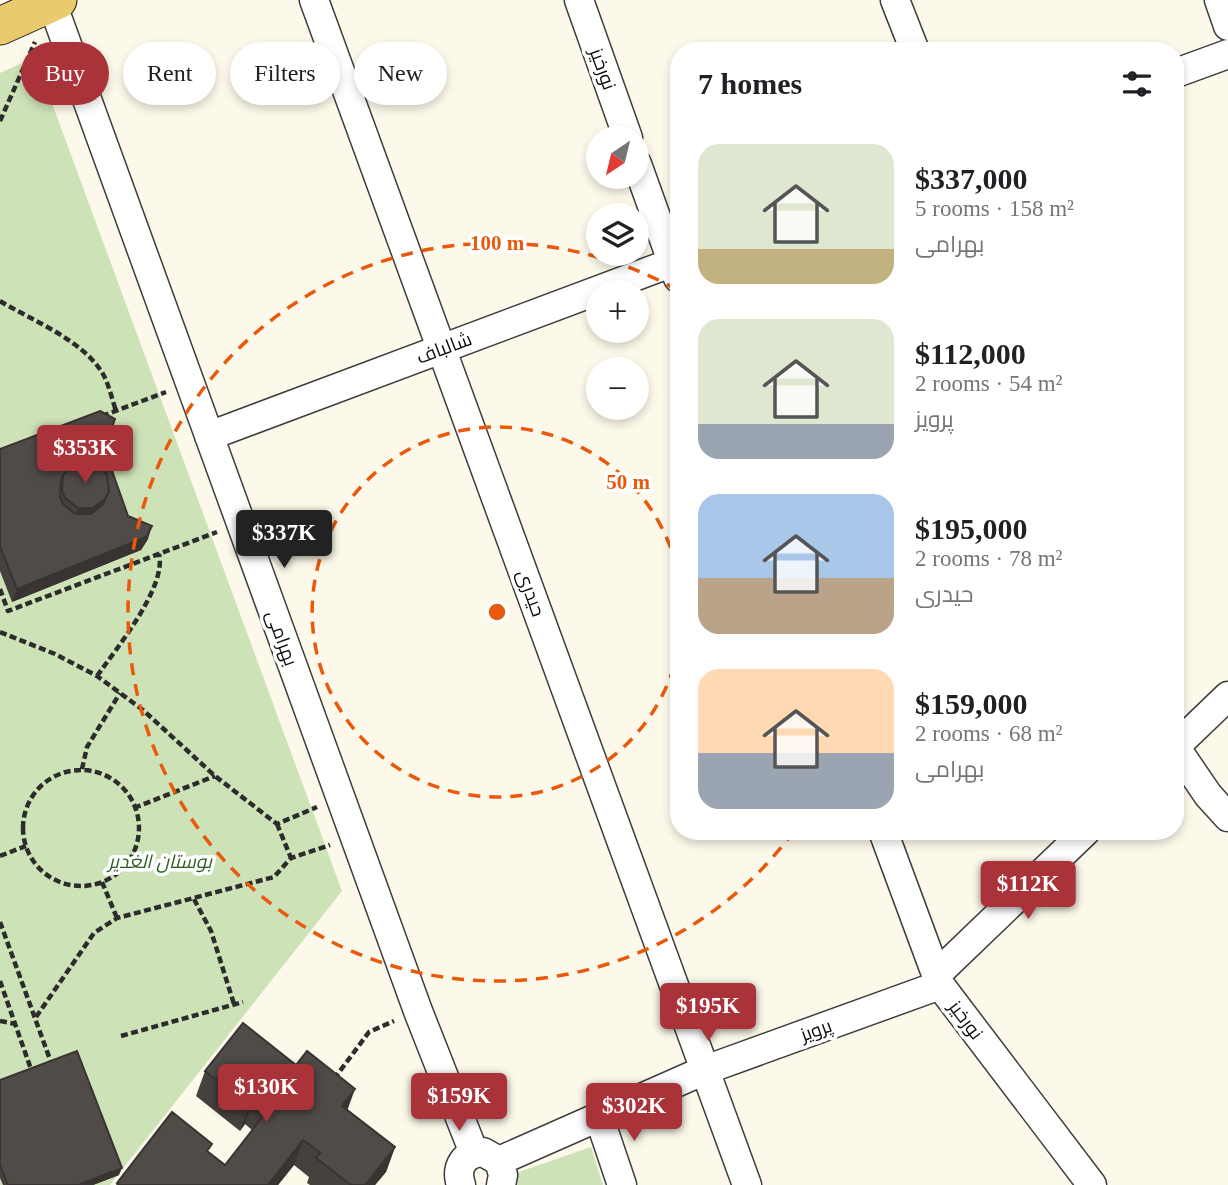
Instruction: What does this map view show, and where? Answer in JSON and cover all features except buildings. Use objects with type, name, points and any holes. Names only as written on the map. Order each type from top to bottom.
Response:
[{"type":"main road","points":[[0,26],[55,1]]},
{"type":"street","name":"حیدری","points":[[314,0],[747,1185]]},
{"type":"street","name":"نورخیز","points":[[579,0],[624,126]]},
{"type":"street","points":[[895,0],[911,42]]},
{"type":"street","points":[[1219,0],[1228,26]]},
{"type":"street","name":"بهرامی","points":[[55,1],[209,436],[418,1011],[491,1166]]},
{"type":"street","points":[[1184,70],[1228,54]]},
{"type":"street","points":[[647,189],[670,250]]},
{"type":"street","name":"شالباف","points":[[209,436],[442,349],[670,270]]},
{"type":"street","points":[[1184,739],[1228,696]]},
{"type":"street","points":[[1184,759],[1208,795],[1228,817]]},
{"type":"street","name":"نورخیز","points":[[886,840],[938,980],[1092,1185]]},
{"type":"street","name":"پرویز","points":[[491,1166],[705,1070],[938,980],[1077,840]]},
{"type":"street","points":[[599,1117],[622,1185]]},
{"type":"street","points":[[461,1185],[460,1166],[491,1166]]},
{"type":"path","points":[[0,121],[55,1]]},
{"type":"path","points":[[0,301],[62,337],[88,357],[103,374],[116,411]]},
{"type":"path","points":[[90,420],[190,382]]},
{"type":"path","points":[[0,589],[8,611],[241,524]]},
{"type":"path","points":[[97,676],[138,615],[155,583],[161,563],[159,554]]},
{"type":"path","points":[[0,632],[55,654],[97,676],[120,693],[215,776],[277,824],[291,858]]},
{"type":"path","points":[[82,769],[87,747],[120,693]]},
{"type":"path","points":[[82,769],[114,780],[127,792],[139,825],[138,843],[124,867],[102,883],[84,886],[57,880],[35,863],[26,846],[23,828],[26,810],[34,794],[47,781],[64,772],[82,769]]},
{"type":"path","points":[[134,808],[215,776]]},
{"type":"path","points":[[277,824],[341,798]]},
{"type":"path","points":[[36,1017],[94,933],[117,918],[130,912],[194,900],[274,877],[291,858],[354,835]]},
{"type":"path","points":[[0,856],[26,846]]},
{"type":"path","points":[[102,883],[117,918]]},
{"type":"path","points":[[194,900],[211,931],[234,1004]]},
{"type":"path","points":[[0,922],[52,1065]]},
{"type":"path","points":[[0,981],[32,1072]]},
{"type":"path","points":[[121,1036],[243,1002]]},
{"type":"path","points":[[330,1085],[369,1032],[418,1011]]},
{"type":"path","points":[[0,1021],[16,1024]]},
{"type":"green space","name":"بوستان الغدیر","points":[[21,63],[21,105],[53,105],[342,891],[110,1185],[0,1185],[0,73]]},
{"type":"green space","points":[[591,1147],[603,1185],[509,1185],[499,1179]]}]
